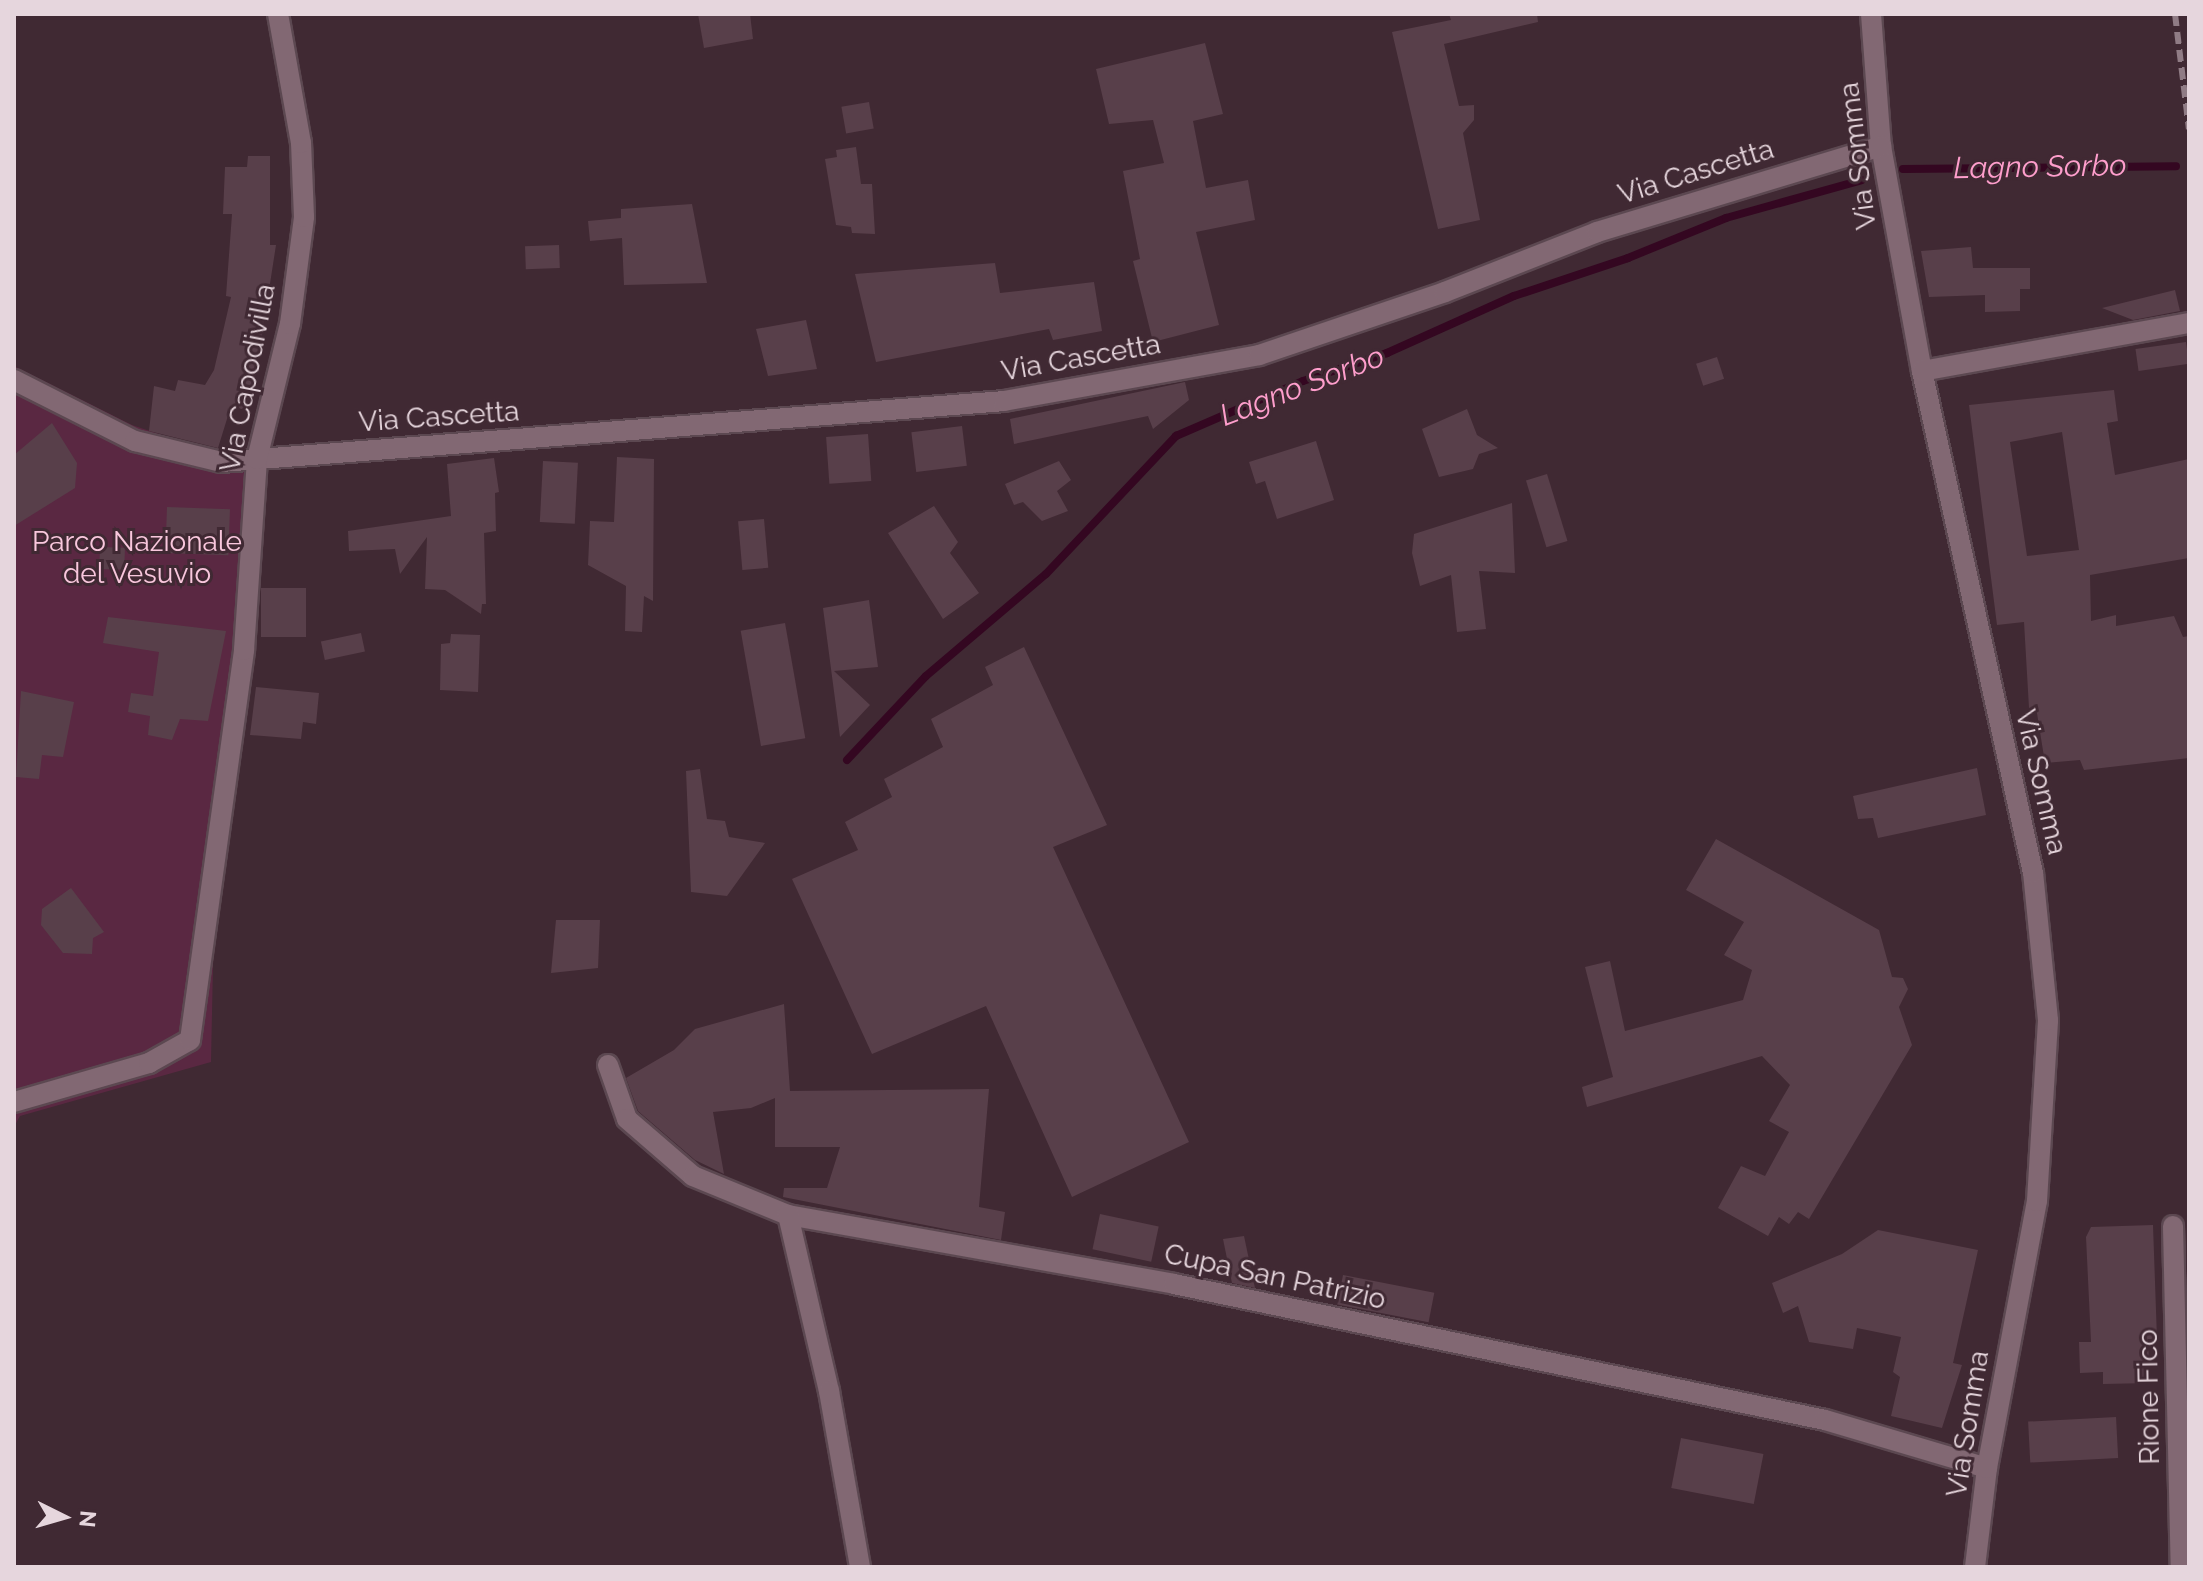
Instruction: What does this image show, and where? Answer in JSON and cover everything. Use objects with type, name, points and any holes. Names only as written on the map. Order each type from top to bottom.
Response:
[{"type":"street","name":"Via Capodivilla","points":[[14,1102],[149,1063],[190,1040],[244,650],[257,459],[290,324],[304,217],[301,143],[278,14]]},
{"type":"street","name":"Via Somma","points":[[1871,14],[1881,146],[1922,371],[2033,873],[2048,1020],[2037,1201],[1987,1468],[1975,1567]]},
{"type":"street","name":"Via Cascetta","points":[[14,380],[135,441],[221,462],[974,404],[1259,355],[1445,292],[1597,232],[1881,146]]},
{"type":"street","points":[[1922,371],[2189,323]]},
{"type":"street","name":"Cupa San Patrizio","points":[[608,1065],[627,1119],[693,1176],[788,1215],[1174,1284],[1825,1420],[1987,1468]]},
{"type":"street","points":[[788,1215],[829,1391],[860,1567]]},
{"type":"street","name":"Rione Fico","points":[[2173,1226],[2181,1567]]},
{"type":"green space","name":"Parco Nazionale del Vesuvio","points":[[14,366],[132,425],[268,471],[254,638],[214,917],[211,1062],[20,1116],[14,1127]]},
{"type":"building","points":[[698,14],[750,14],[753,39],[704,48]]},
{"type":"building","points":[[1449,14],[1537,14],[1538,22],[1444,44],[1459,106],[1474,105],[1474,120],[1463,133],[1480,220],[1438,229],[1392,32],[1451,20]]},
{"type":"building","points":[[1205,43],[1223,114],[1193,121],[1206,188],[1248,180],[1255,220],[1196,232],[1219,325],[1153,342],[1133,261],[1140,259],[1123,171],[1164,163],[1153,120],[1109,124],[1096,69]]},
{"type":"building","points":[[869,102],[874,129],[846,133],[841,107]]},
{"type":"building","points":[[856,147],[861,184],[872,184],[875,234],[852,233],[851,227],[836,225],[825,159],[837,157],[836,150]]},
{"type":"building","points":[[248,156],[270,156],[270,245],[276,245],[256,374],[245,410],[231,406],[218,448],[149,431],[154,386],[175,391],[178,380],[205,385],[214,370],[231,297],[226,296],[232,214],[223,214],[225,167],[247,167]]},
{"type":"building","points":[[692,204],[707,283],[624,285],[622,238],[590,241],[588,221],[621,218],[621,209]]},
{"type":"building","points":[[559,245],[560,268],[526,269],[525,246]]},
{"type":"building","points":[[1971,247],[1973,268],[2030,268],[2030,289],[2020,289],[2020,311],[1985,312],[1985,295],[1929,297],[1921,251]]},
{"type":"building","points":[[995,263],[1000,293],[1094,282],[1102,331],[1053,340],[1049,329],[876,362],[855,274]]},
{"type":"building","points":[[2175,290],[2180,311],[2133,320],[2102,308]]},
{"type":"building","points":[[806,320],[817,369],[768,376],[756,329]]},
{"type":"building","points":[[2186,342],[2189,364],[2139,371],[2135,349]]},
{"type":"building","points":[[1717,357],[1724,379],[1703,386],[1696,364]]},
{"type":"building","points":[[1185,382],[1189,400],[1153,429],[1148,416],[1014,444],[1010,419]]},
{"type":"building","points":[[2114,390],[2118,421],[2107,423],[2115,475],[2189,459],[2189,558],[2090,575],[2091,621],[2116,615],[2116,626],[2174,616],[2183,637],[2189,636],[2189,758],[2084,770],[2080,760],[2045,763],[2036,707],[2029,708],[2024,622],[1997,625],[1969,405]],"holes":[[[2062,432],[2079,550],[2027,556],[2010,442]]]},
{"type":"building","points":[[1467,409],[1477,435],[1498,448],[1479,454],[1473,469],[1439,477],[1422,429]]},
{"type":"building","points":[[52,423],[77,463],[75,488],[14,526],[14,455]]},
{"type":"building","points":[[962,426],[967,466],[916,472],[911,432]]},
{"type":"building","points":[[868,434],[871,481],[829,484],[826,437]]},
{"type":"building","points":[[1316,441],[1334,500],[1277,519],[1265,481],[1256,484],[1249,462]]},
{"type":"building","points":[[617,457],[654,459],[653,601],[644,596],[642,632],[625,631],[626,586],[588,565],[590,521],[614,522]]},
{"type":"building","points":[[494,458],[499,492],[495,493],[496,531],[484,533],[486,604],[482,604],[481,614],[445,590],[425,589],[427,537],[400,574],[395,549],[349,551],[348,531],[451,516],[447,464]]},
{"type":"building","points":[[543,461],[578,463],[575,524],[540,522]]},
{"type":"building","points":[[1059,461],[1071,480],[1057,491],[1068,511],[1042,521],[1023,502],[1014,505],[1005,484]]},
{"type":"building","points":[[1547,474],[1567,541],[1546,547],[1526,480]]},
{"type":"building","points":[[1512,503],[1515,573],[1479,571],[1486,629],[1457,632],[1451,575],[1420,586],[1412,553],[1414,534]]},
{"type":"building","points":[[934,506],[958,542],[950,553],[979,593],[943,619],[888,533]]},
{"type":"building","points":[[167,507],[230,509],[228,555],[165,553]]},
{"type":"building","points":[[764,519],[768,568],[742,570],[738,521]]},
{"type":"building","points":[[100,547],[125,548],[124,570],[99,569]]},
{"type":"building","points":[[261,588],[306,588],[306,637],[261,637]]},
{"type":"building","points":[[869,600],[878,667],[834,671],[870,705],[840,737],[823,608]]},
{"type":"building","points":[[108,617],[226,631],[208,721],[180,719],[172,740],[148,735],[150,716],[128,712],[131,693],[153,696],[159,652],[103,643]]},
{"type":"building","points":[[785,623],[805,738],[761,746],[741,631]]},
{"type":"building","points":[[361,633],[365,652],[325,660],[321,642]]},
{"type":"building","points":[[451,634],[480,635],[478,692],[440,690],[441,644],[450,643]]},
{"type":"building","points":[[1024,647],[1107,825],[1053,847],[1189,1142],[1072,1197],[986,1006],[872,1054],[792,879],[858,850],[845,822],[892,797],[884,779],[943,747],[931,719],[993,685],[985,667]]},
{"type":"building","points":[[256,687],[319,693],[316,724],[303,722],[301,739],[250,735]]},
{"type":"building","points":[[21,691],[74,702],[63,757],[42,755],[39,779],[16,777]]},
{"type":"building","points":[[1977,768],[1986,815],[1878,838],[1873,818],[1858,819],[1853,796]]},
{"type":"building","points":[[700,769],[707,819],[725,821],[729,837],[765,843],[727,896],[691,892],[686,771]]},
{"type":"building","points":[[1716,839],[1879,930],[1892,977],[1903,978],[1908,989],[1899,1007],[1912,1045],[1809,1219],[1798,1212],[1789,1224],[1779,1217],[1768,1236],[1718,1208],[1741,1166],[1765,1176],[1789,1132],[1769,1121],[1790,1085],[1762,1056],[1587,1107],[1582,1087],[1613,1077],[1585,967],[1610,961],[1625,1031],[1743,1000],[1752,970],[1724,955],[1744,922],[1686,890]]},
{"type":"building","points":[[71,888],[104,932],[93,938],[92,954],[63,953],[41,925],[42,909]]},
{"type":"building","points":[[556,920],[600,920],[598,968],[551,973]]},
{"type":"building","points":[[784,1004],[790,1091],[989,1089],[979,1207],[1005,1212],[1001,1240],[783,1197],[784,1188],[827,1188],[840,1147],[775,1147],[775,1098],[751,1108],[713,1112],[724,1174],[695,1160],[638,1111],[626,1078],[674,1050],[695,1029]]},
{"type":"building","points":[[1100,1214],[1159,1226],[1151,1262],[1093,1249]]},
{"type":"building","points":[[2153,1225],[2157,1339],[2148,1339],[2150,1383],[2103,1384],[2103,1372],[2080,1373],[2079,1342],[2091,1342],[2086,1237],[2091,1227]]},
{"type":"building","points":[[1878,1230],[1978,1250],[1953,1363],[1962,1365],[1942,1428],[1891,1416],[1900,1377],[1893,1372],[1901,1337],[1857,1328],[1853,1349],[1809,1342],[1798,1306],[1783,1313],[1772,1283],[1842,1254]]},
{"type":"building","points":[[1244,1236],[1255,1288],[1232,1283],[1223,1239]]},
{"type":"building","points":[[1343,1275],[1434,1293],[1429,1322],[1337,1304]]},
{"type":"building","points":[[2116,1417],[2118,1458],[2030,1463],[2028,1422]]},
{"type":"building","points":[[1681,1438],[1763,1454],[1754,1504],[1671,1488]]},
{"type":"waterway","name":"Lagno Sorbo","points":[[1903,169],[2176,166]]},
{"type":"waterway","name":"Lagno Sorbo","points":[[847,760],[926,676],[1046,574],[1176,436],[1303,381],[1387,353],[1514,296],[1628,258],[1726,218],[1862,180]]},
{"type":"railway","points":[[2175,14],[2189,129]]}]
